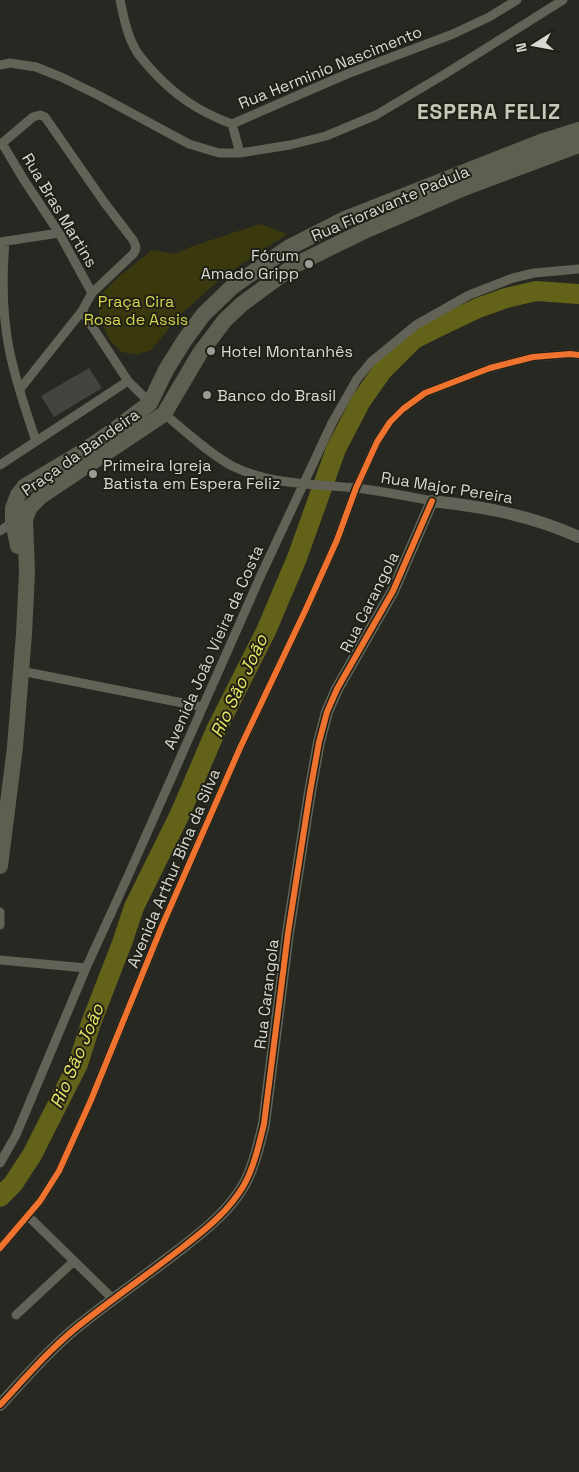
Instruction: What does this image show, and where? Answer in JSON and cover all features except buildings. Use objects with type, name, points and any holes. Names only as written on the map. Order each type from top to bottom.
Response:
[{"type":"highway","name":"Rua Fioravante Padula","points":[[150,403],[170,363],[203,315],[232,287],[288,248],[345,219],[532,145],[579,130]]},
{"type":"highway","name":"Rua Fioravante Padula","points":[[164,414],[200,353],[225,320],[242,304],[295,265],[360,233],[464,188],[579,145]]},
{"type":"highway","name":"Praça da Bandeira","points":[[27,572],[15,536],[6,527],[18,494],[25,486],[82,452],[150,403]]},
{"type":"highway","name":"Praça da Bandeira","points":[[27,572],[25,524],[33,502],[164,414]]},
{"type":"highway","points":[[0,866],[15,747],[22,671],[27,572]]},
{"type":"street","name":"Rua Herminio Nascimento","points":[[120,0],[125,26],[137,52],[164,84],[187,102],[214,118],[232,124],[347,74],[454,34],[489,17],[517,0]]},
{"type":"street","points":[[0,65],[10,63],[36,67],[83,88],[189,144],[219,153],[240,153],[290,145],[326,136],[376,115],[563,0]]},
{"type":"street","points":[[1,144],[36,115],[42,115],[46,118],[104,202],[133,240],[136,249],[92,293],[82,311],[20,389]]},
{"type":"street","points":[[232,124],[240,153]]},
{"type":"street","name":"Rua Bras Martins","points":[[1,144],[59,233],[92,293]]},
{"type":"street","points":[[36,441],[9,348],[3,301],[2,241],[59,233]]},
{"type":"street","name":"Avenida João Vieira da Costa","points":[[0,1163],[16,1135],[86,968],[203,708],[260,575],[308,484],[332,423],[357,379],[371,362],[416,325],[469,295],[513,278],[534,273],[579,268]]},
{"type":"street","name":"Rua Major Pereira","points":[[82,311],[128,381],[150,403],[213,454],[233,466],[259,476],[308,484],[356,488],[513,513],[579,536]]},
{"type":"street","name":"Avenida Arthur Bina da Silva","points":[[0,1248],[40,1201],[59,1171],[91,1100],[162,926],[240,748],[318,583],[337,540],[356,488],[377,442],[390,422],[403,409],[425,393],[490,368],[533,357],[579,355]]},
{"type":"street","points":[[0,465],[128,381]]},
{"type":"street","name":"Rua Carangola","points":[[0,1405],[57,1345],[84,1321],[213,1223],[232,1204],[245,1184],[264,1124],[288,933],[310,792],[319,742],[327,712],[337,689],[393,591],[432,501]]},
{"type":"street","points":[[22,671],[203,708]]},
{"type":"street","points":[[0,912],[0,925]]},
{"type":"street","points":[[0,960],[86,968]]},
{"type":"street","points":[[28,1216],[114,1300]]},
{"type":"street","points":[[16,1315],[74,1261]]},
{"type":"green space","name":"Praça Cira Rosa de Assis","points":[[260,224],[287,234],[224,276],[181,314],[151,350],[137,355],[122,352],[109,339],[99,315],[99,296],[152,250],[174,254]]},
{"type":"waterway","name":"Rio São João","points":[[0,1197],[13,1184],[32,1155],[78,1064],[91,1023],[134,907],[180,814],[216,730],[266,631],[297,558],[336,449],[361,401],[382,371],[414,339],[436,328],[478,308],[506,298],[536,291],[579,294]]},
{"type":"cycle path","points":[[0,1248],[40,1201],[59,1171],[91,1100],[162,926],[240,748],[337,540],[356,488],[377,442],[390,422],[403,409],[425,393],[490,368],[533,357],[579,355]]},
{"type":"cycle path","points":[[0,1405],[74,1329],[217,1219],[238,1194],[248,1178],[264,1124],[288,933],[310,792],[319,742],[327,712],[337,689],[393,591],[432,501]]},
{"type":"place","name":"Fórum Amado Gripp","points":[[309,264]]},
{"type":"place","name":"Hotel Montanhês","points":[[211,351]]},
{"type":"place","name":"Banco do Brasil","points":[[207,395]]},
{"type":"place","name":"Primeira Igreja Batista em Espera Feliz","points":[[93,474]]},
{"type":"district","name":"ESPERA FELIZ","points":[[489,112]]}]
